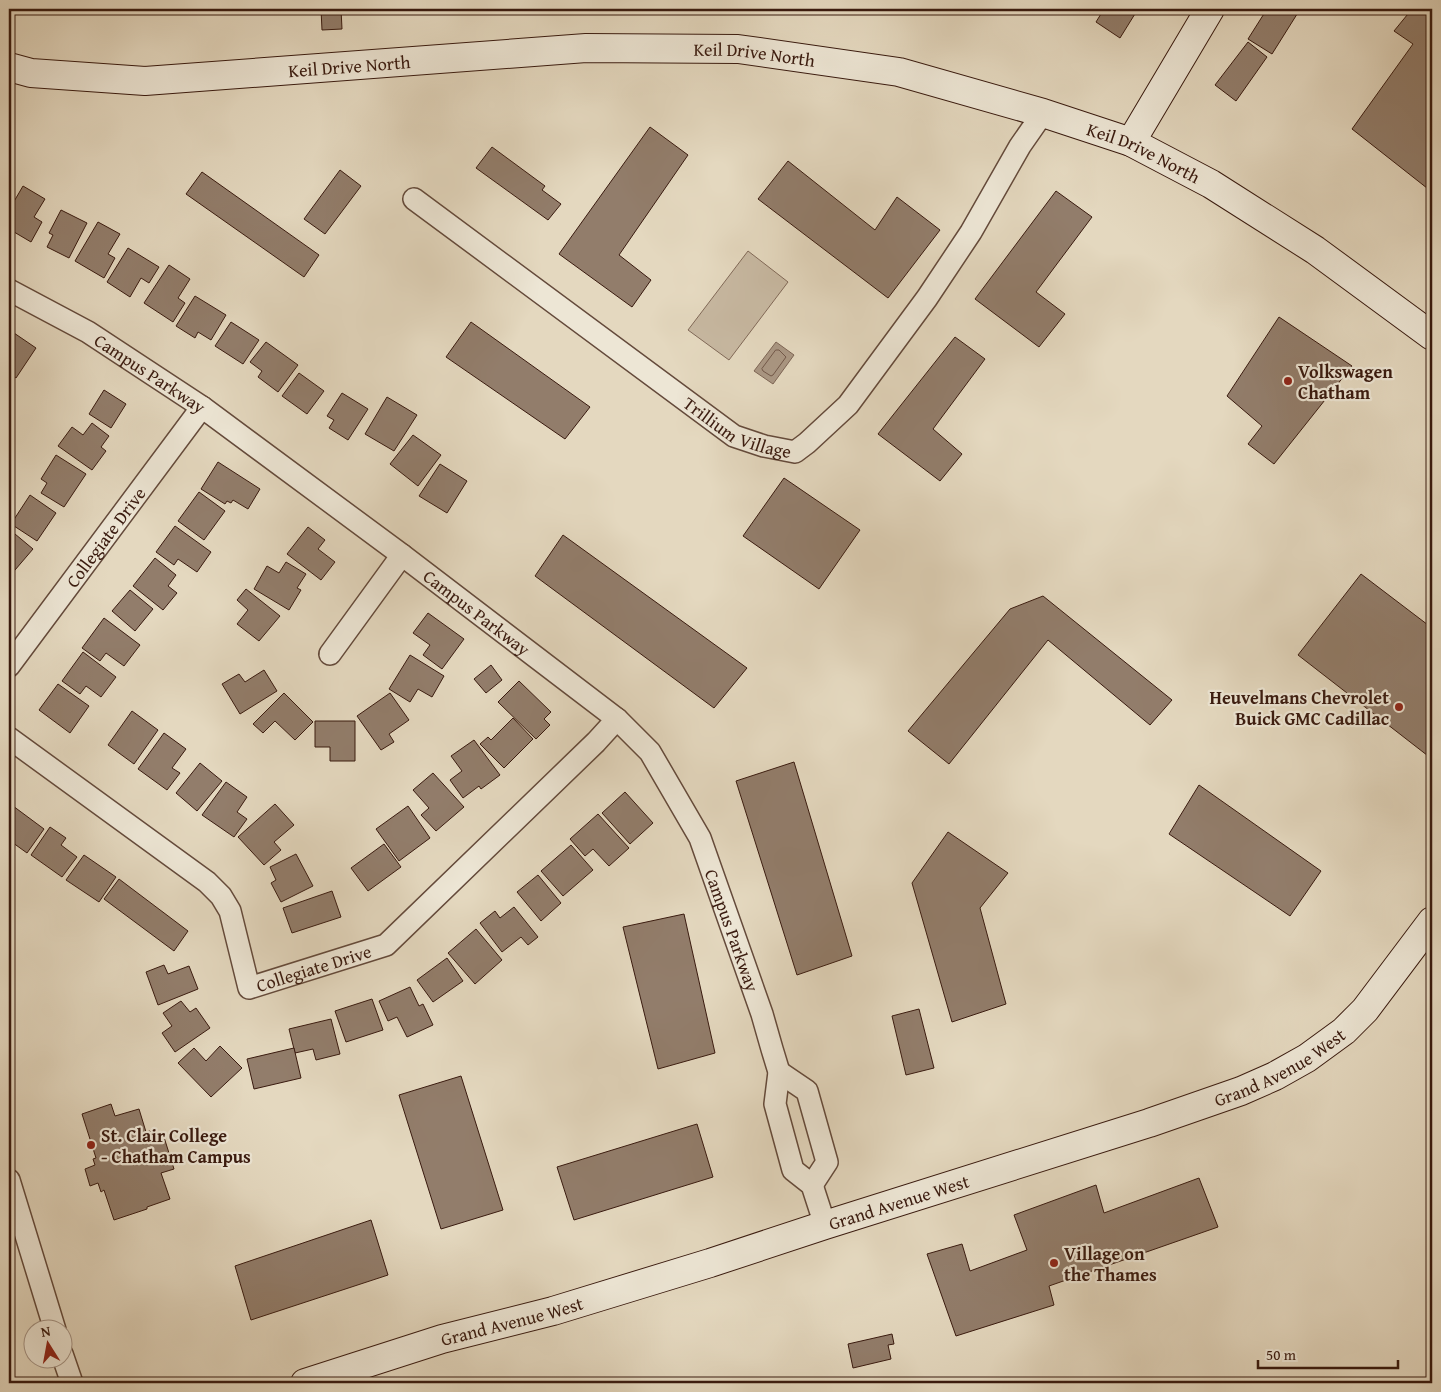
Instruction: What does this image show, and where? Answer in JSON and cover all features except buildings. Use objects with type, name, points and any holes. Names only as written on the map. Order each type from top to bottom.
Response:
[{"type":"street","points":[[1131,142],[1210,9]]},
{"type":"street","name":"Keil Drive North","points":[[9,68],[31,73],[145,81],[586,48],[738,49],[899,72],[1044,113],[1131,142],[1211,184],[1315,250],[1432,336]]},
{"type":"street","name":"Trillium Village","points":[[414,200],[734,436],[764,446],[795,452],[848,405],[927,298],[971,232],[1020,146],[1044,113]]},
{"type":"street","name":"Campus Parkway","points":[[9,290],[88,332],[202,407],[402,555],[617,719],[650,752],[700,838],[762,1014],[778,1072],[775,1104],[793,1170],[812,1185]]},
{"type":"street","name":"Collegiate Drive","points":[[9,666],[202,407]]},
{"type":"street","points":[[330,654],[402,555]]},
{"type":"street","name":"Collegiate Drive","points":[[9,738],[207,882],[221,896],[230,911],[249,988],[386,945],[596,742],[617,719]]},
{"type":"street","name":"Grand Avenue West","points":[[305,1383],[442,1339],[553,1311],[673,1274],[1149,1123],[1241,1091],[1275,1076],[1315,1053],[1344,1031],[1365,1010],[1432,921]]},
{"type":"street","points":[[778,1072],[807,1091],[827,1162],[812,1185],[825,1225]]},
{"type":"street","points":[[9,1180],[52,1320]]},
{"type":"street","points":[[68,1370],[72,1383]]},
{"type":"shaded area","points":[[748,251],[788,282],[729,360],[688,330]]},
{"type":"water","points":[[776,342],[794,355],[773,384],[754,371]]},
{"type":"place","name":"Volkswagen Chatham","points":[[1288,381]]},
{"type":"place","name":"Heuvelmans Chevrolet Buick GMC Cadillac","points":[[1399,707]]},
{"type":"place","name":"St. Clair College - Chatham Campus","points":[[91,1145]]},
{"type":"place","name":"Village on the Thames","points":[[1054,1263]]}]
